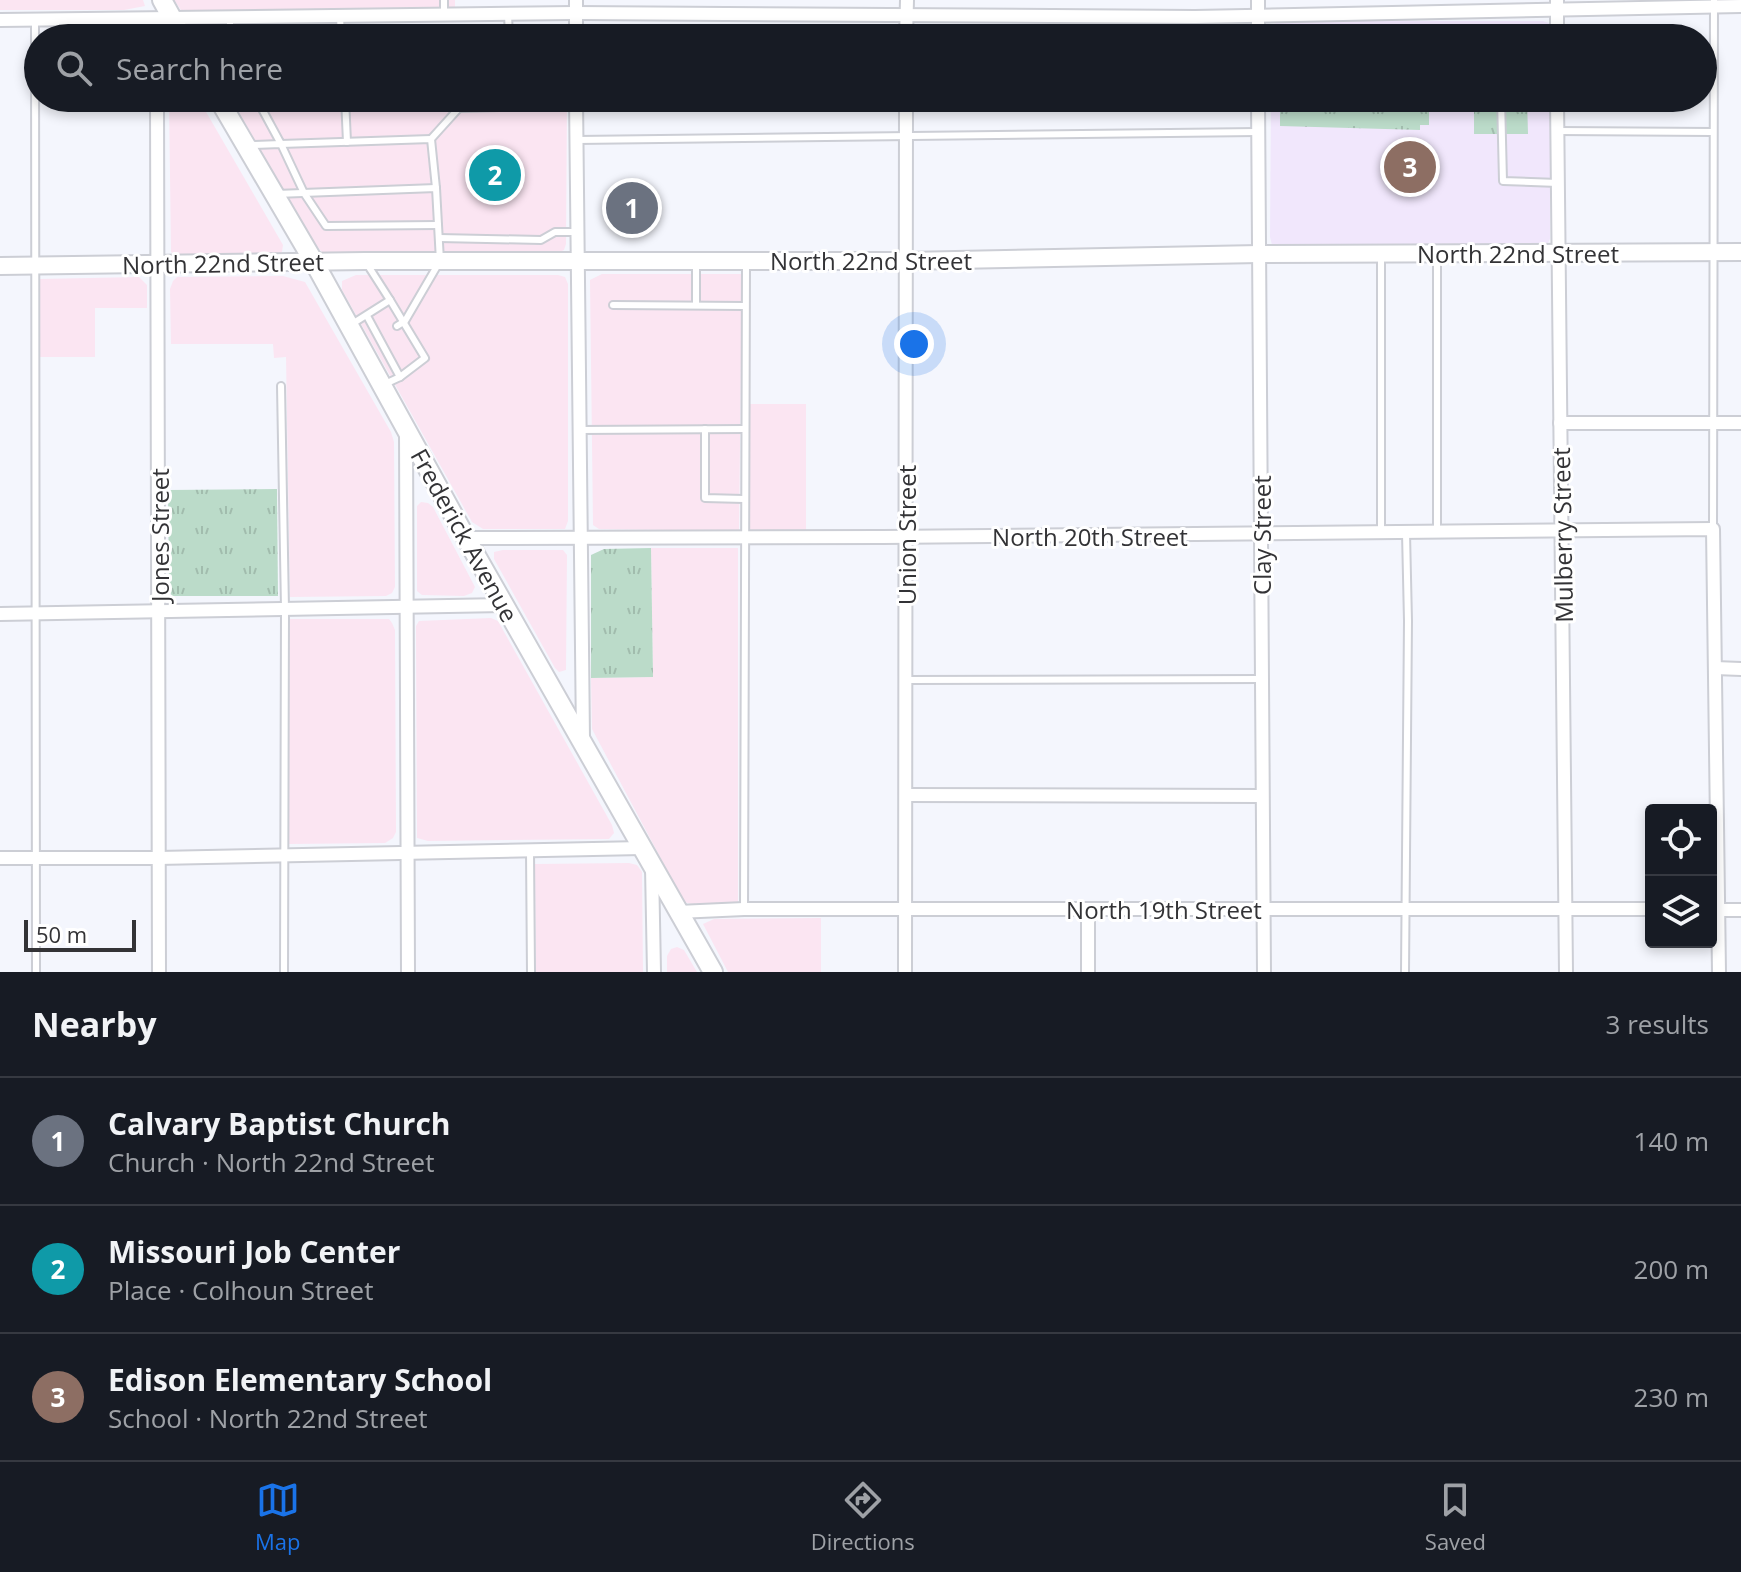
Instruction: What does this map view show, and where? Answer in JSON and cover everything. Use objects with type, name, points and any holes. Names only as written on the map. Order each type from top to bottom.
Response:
[{"type":"main road","points":[[162,0],[164,19],[169,24]]},
{"type":"main road","name":"Frederick Avenue","points":[[226,112],[314,262],[466,538],[713,972]]},
{"type":"main road","name":"North 22nd Street","points":[[0,266],[1741,252]]},
{"type":"street","points":[[907,0],[907,24]]},
{"type":"street","points":[[1258,0],[1258,24]]},
{"type":"street","points":[[0,20],[508,14],[575,7],[907,15],[1258,16],[1557,4],[1714,3],[1741,6]]},
{"type":"street","points":[[162,24],[164,19]]},
{"type":"street","name":"Jones Street","points":[[157,112],[159,972]]},
{"type":"street","points":[[576,112],[583,742]]},
{"type":"street","name":"Union Street","points":[[905,972],[906,112]]},
{"type":"street","name":"Clay Street","points":[[1258,112],[1264,972]]},
{"type":"street","name":"Mulberry Street","points":[[1557,112],[1566,972]]},
{"type":"street","points":[[1560,423],[1741,423]]},
{"type":"street","points":[[406,428],[408,972]]},
{"type":"street","points":[[1713,529],[1715,876]]},
{"type":"street","name":"North 20th Street","points":[[466,538],[1713,529]]},
{"type":"street","points":[[0,614],[504,605]]},
{"type":"street","points":[[1715,668],[1741,669]]},
{"type":"street","points":[[906,795],[1262,796]]},
{"type":"street","points":[[0,858],[158,858],[642,848]]},
{"type":"street","points":[[652,866],[654,972]]},
{"type":"street","name":"North 19th Street","points":[[678,912],[744,909],[1645,909]]},
{"type":"street","points":[[1088,910],[1088,972]]},
{"type":"street","points":[[1717,910],[1741,910]]},
{"type":"street","points":[[1717,941],[1719,972]]},
{"type":"lane","points":[[444,0],[444,15]]},
{"type":"lane","points":[[1714,3],[1714,24]]},
{"type":"lane","points":[[508,14],[508,24]]},
{"type":"lane","points":[[340,16],[340,24]]},
{"type":"lane","points":[[230,18],[230,24]]},
{"type":"lane","points":[[35,20],[35,24]]},
{"type":"lane","points":[[35,112],[36,972]]},
{"type":"lane","points":[[264,112],[304,193],[326,226],[438,225]]},
{"type":"lane","points":[[346,112],[347,142]]},
{"type":"lane","points":[[245,145],[431,139],[455,112]]},
{"type":"lane","points":[[1501,112],[1503,181],[1558,183]]},
{"type":"lane","points":[[1713,112],[1713,529]]},
{"type":"lane","points":[[1557,131],[1713,132]]},
{"type":"lane","points":[[577,140],[1258,132]]},
{"type":"lane","points":[[397,326],[405,321],[440,261],[431,139]]},
{"type":"lane","points":[[273,194],[436,188]]},
{"type":"lane","points":[[439,238],[541,240],[555,232],[578,232]]},
{"type":"lane","points":[[1381,254],[1381,533]]},
{"type":"lane","points":[[1437,254],[1437,533]]},
{"type":"lane","points":[[696,260],[696,305]]},
{"type":"lane","points":[[365,261],[405,321],[425,358],[400,377],[382,385]]},
{"type":"lane","points":[[744,909],[746,261]]},
{"type":"lane","points":[[349,325],[390,300]]},
{"type":"lane","points":[[613,305],[745,306]]},
{"type":"lane","points":[[367,316],[390,351],[400,377]]},
{"type":"lane","points":[[406,342],[413,337]]},
{"type":"lane","points":[[281,386],[285,609],[284,972]]},
{"type":"lane","points":[[705,429],[705,498],[744,499]]},
{"type":"lane","points":[[580,430],[745,429]]},
{"type":"lane","points":[[1405,972],[1406,533]]},
{"type":"lane","points":[[906,680],[1262,679]]},
{"type":"lane","points":[[530,850],[531,972]]},
{"type":"shaded area","points":[[0,0],[143,0],[145,6],[124,10],[0,10]]},
{"type":"shaded area","points":[[174,0],[455,0],[455,9],[189,12],[181,10]]},
{"type":"shaded area","points":[[1282,21],[1543,21],[1549,24],[1274,24]]},
{"type":"shaded area","points":[[169,112],[206,112],[283,245],[282,252],[276,255],[176,255],[171,252]]},
{"type":"shaded area","points":[[239,112],[567,112],[564,250],[558,253],[323,253],[311,240]]},
{"type":"shaded area","points":[[1271,112],[1550,112],[1550,239],[1547,245],[1272,245]]},
{"type":"shaded area","points":[[602,274],[742,274],[739,531],[599,529],[593,525],[590,280]]},
{"type":"shaded area","points":[[356,275],[565,277],[568,284],[568,521],[565,529],[483,529],[472,522],[342,290],[342,281]]},
{"type":"shaded area","points":[[283,276],[305,282],[391,432],[394,442],[395,587],[386,596],[290,597],[286,357],[274,358],[273,344],[171,344],[170,289],[177,277]]},
{"type":"shaded area","points":[[139,277],[147,285],[147,308],[95,308],[95,357],[40,357],[40,279]]},
{"type":"shaded area","points":[[749,404],[806,404],[806,530],[749,530]]},
{"type":"shaded area","points":[[421,502],[433,507],[475,587],[472,593],[464,596],[422,595],[417,591],[417,506]]},
{"type":"shaded area","points":[[651,548],[738,548],[738,903],[684,902],[592,729],[591,678],[653,677]]},
{"type":"shaded area","points":[[563,550],[567,555],[566,670],[559,672],[555,668],[494,559],[494,552]]},
{"type":"shaded area","points":[[491,618],[498,621],[612,825],[614,833],[609,839],[428,841],[417,838],[416,626],[419,621]]},
{"type":"shaded area","points":[[289,619],[389,619],[395,630],[396,832],[385,843],[289,844]]},
{"type":"shaded area","points":[[535,864],[637,865],[642,872],[643,972],[536,972]]},
{"type":"shaded area","points":[[821,918],[821,972],[728,972],[703,924],[714,919]]},
{"type":"shaded area","points":[[677,947],[684,950],[697,972],[667,972],[667,956],[671,949]]},
{"type":"green space","points":[[1280,112],[1429,112],[1429,125],[1420,125],[1420,130],[1280,126]]},
{"type":"green space","points":[[1474,112],[1527,112],[1528,134],[1474,134]]},
{"type":"green space","points":[[277,489],[278,596],[172,596],[169,590],[168,490]]},
{"type":"green space","points":[[651,548],[653,677],[591,678],[591,555],[604,549]]},
{"type":"place","name":"Edison Elementary School","points":[[1410,167]]},
{"type":"place","name":"Missouri Job Center","points":[[495,175]]},
{"type":"place","name":"Calvary Baptist Church","points":[[632,208]]}]
